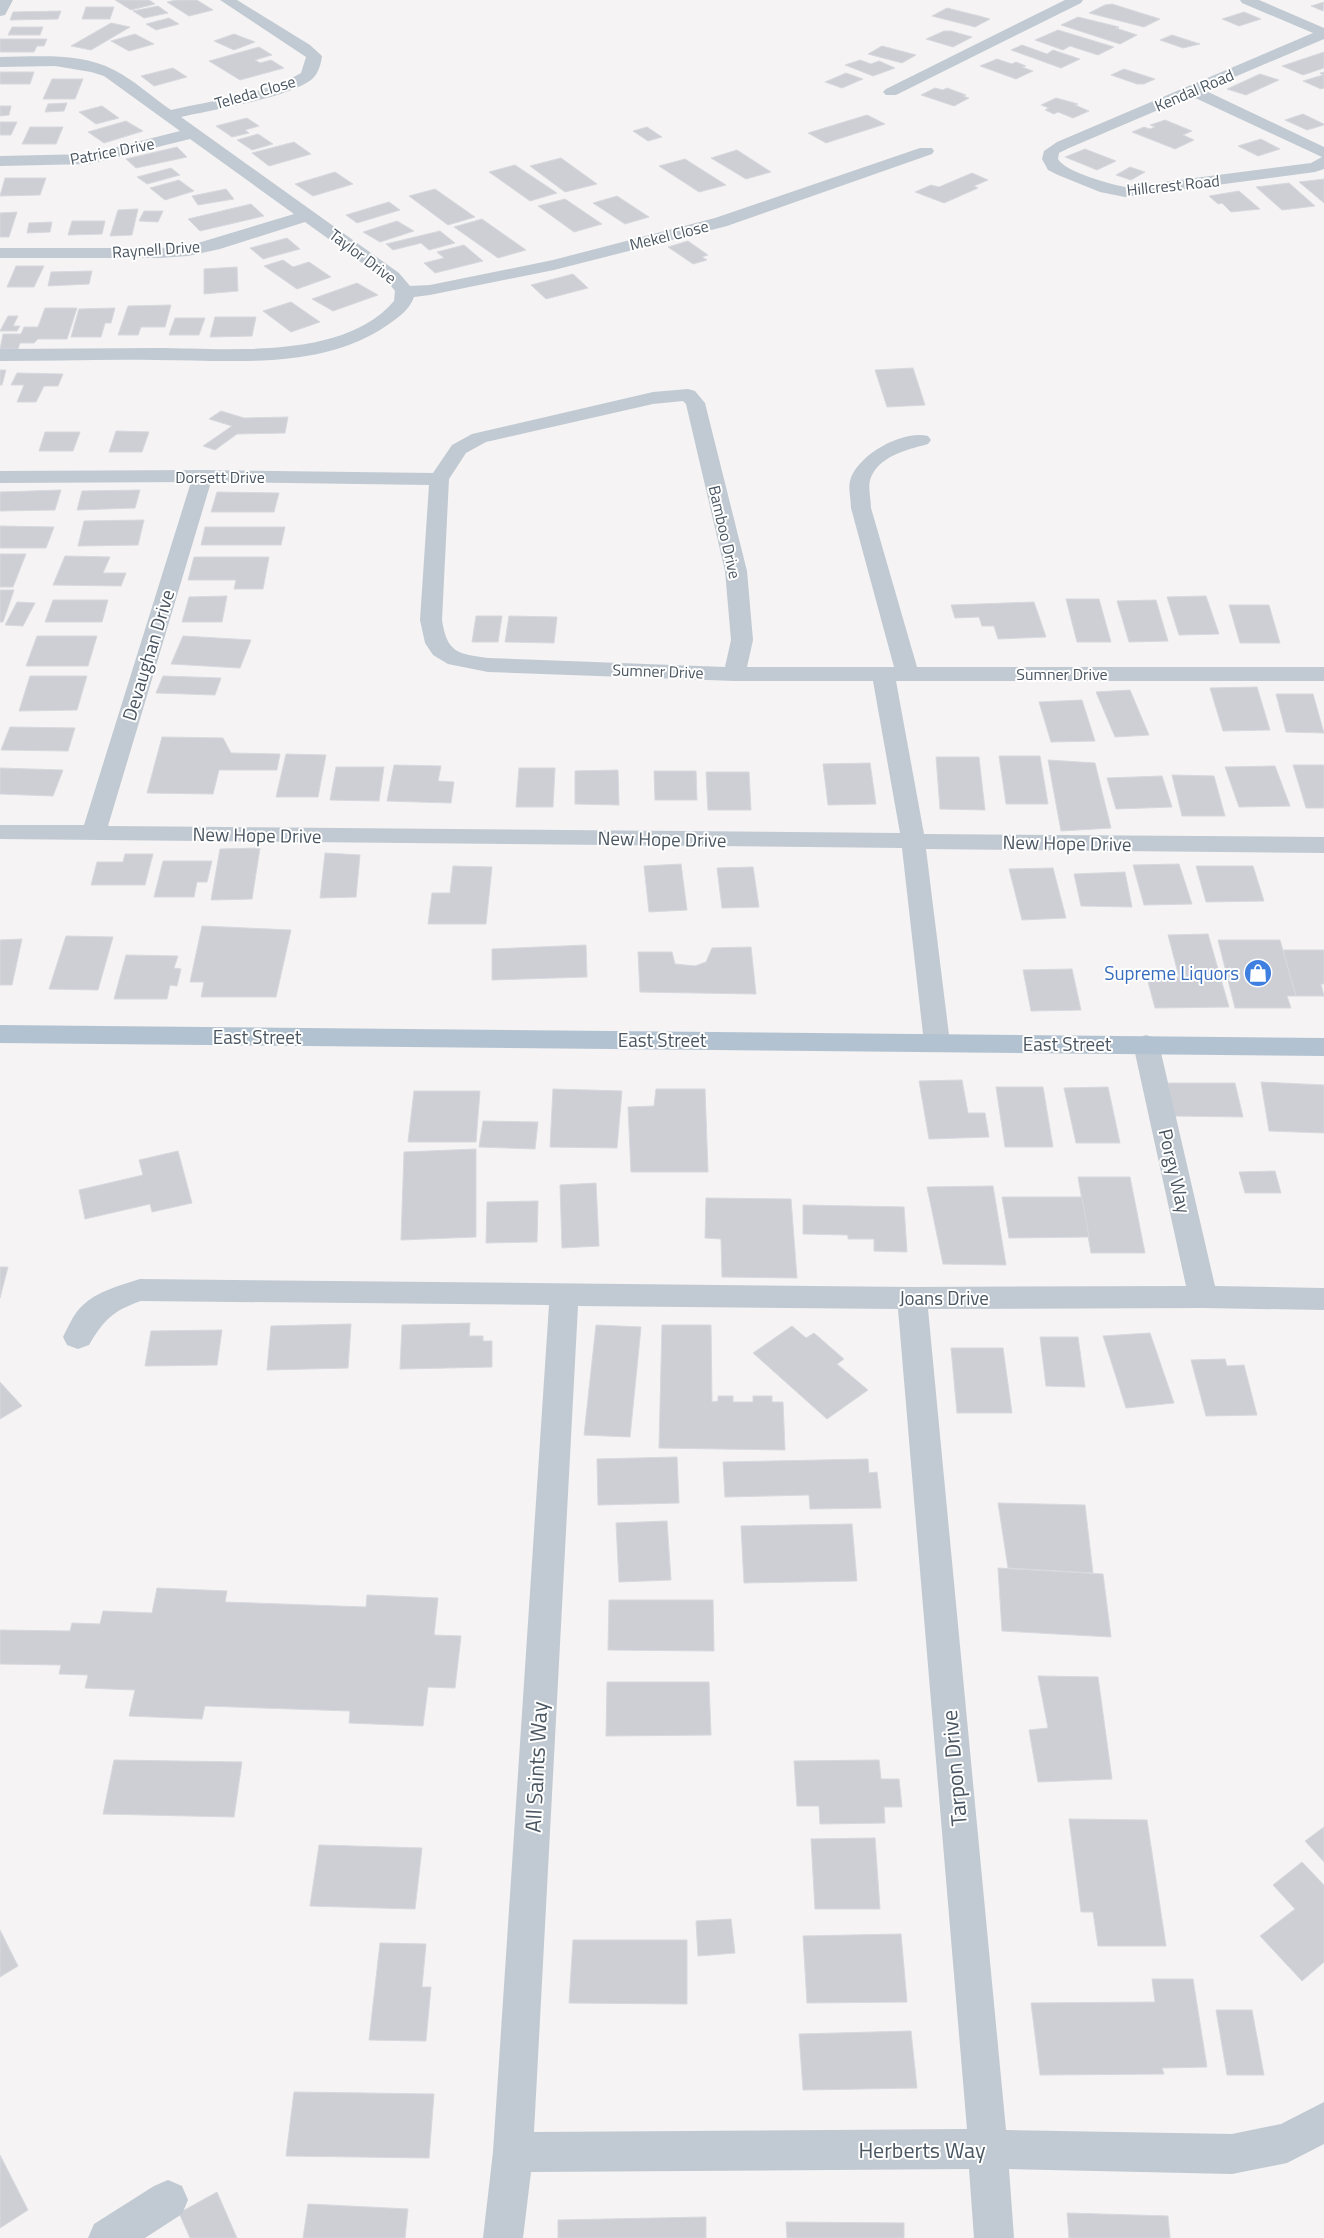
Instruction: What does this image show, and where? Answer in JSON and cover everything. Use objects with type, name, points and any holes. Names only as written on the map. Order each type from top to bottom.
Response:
[{"type":"main road","name":"East Street","points":[[0,1034],[1324,1047]]},
{"type":"street","points":[[0,12],[6,0]]},
{"type":"street","name":"Teleda Close","points":[[169,115],[261,94],[295,83],[308,76],[314,56],[305,48],[227,0]]},
{"type":"street","points":[[891,92],[1076,0]]},
{"type":"street","points":[[1247,0],[1324,34]]},
{"type":"street","name":"Kendal Road","points":[[1064,144],[1324,34]]},
{"type":"street","name":"Taylor Drive","points":[[0,62],[59,61],[95,67],[109,73],[393,277],[405,292],[405,299],[401,306],[387,319],[339,342],[310,348],[256,354],[0,355]]},
{"type":"street","points":[[1193,91],[1324,153]]},
{"type":"street","name":"Patrice Drive","points":[[0,161],[89,159],[194,133]]},
{"type":"street","name":"Hillcrest Road","points":[[1064,144],[1052,151],[1050,159],[1054,167],[1081,180],[1125,192],[1315,167],[1324,162]]},
{"type":"street","name":"Mekel Close","points":[[405,292],[430,290],[554,265],[720,222],[926,151]]},
{"type":"street","name":"Raynell Drive","points":[[0,253],[160,253],[188,250],[214,245],[308,216]]},
{"type":"street","name":"Bamboo Drive","points":[[439,479],[459,450],[479,438],[654,398],[688,395],[695,402],[736,571],[742,640],[735,674]]},
{"type":"street","points":[[907,673],[861,508],[860,481],[872,463],[890,448],[921,440]]},
{"type":"street","name":"Dorsett Drive","points":[[0,477],[203,476],[439,479]]},
{"type":"street","name":"Devaughan Drive","points":[[94,833],[203,476]]},
{"type":"street","name":"Sumner Drive","points":[[439,479],[431,620],[432,636],[442,653],[464,662],[488,665],[735,674],[1324,674]]},
{"type":"street","points":[[883,674],[914,841],[938,1043]]},
{"type":"street","name":"New Hope Drive","points":[[0,832],[1324,846]]},
{"type":"street","name":"Porgy Way","points":[[1146,1044],[1203,1297]]},
{"type":"street","name":"Joans Drive","points":[[78,1337],[92,1314],[117,1298],[140,1290],[912,1298],[1203,1297],[1324,1299]]},
{"type":"street","name":"All Saints Way","points":[[503,2238],[513,2152],[564,1295]]},
{"type":"street","name":"Tarpon Drive","points":[[912,1298],[988,2149],[994,2238]]},
{"type":"street","name":"Herberts Way","points":[[513,2152],[988,2149],[1232,2154],[1288,2144],[1324,2122]]},
{"type":"street","points":[[108,2238],[168,2200]]},
{"type":"building","points":[[115,0],[149,0],[155,4],[131,10]]},
{"type":"building","points":[[197,0],[213,10],[189,16],[167,2]]},
{"type":"building","points":[[1324,2],[1323,11],[1311,6]]},
{"type":"building","points":[[1112,4],[1160,19],[1144,27],[1089,13],[1105,5]]},
{"type":"building","points":[[158,6],[168,13],[144,18],[133,11]]},
{"type":"building","points":[[86,7],[114,7],[110,19],[82,19]]},
{"type":"building","points":[[947,8],[990,19],[975,27],[932,16]]},
{"type":"building","points":[[61,11],[58,19],[10,20],[13,12]]},
{"type":"building","points":[[1244,12],[1261,19],[1239,26],[1222,19]]},
{"type":"building","points":[[1078,17],[1119,27],[1116,28],[1137,35],[1120,44],[1061,25]]},
{"type":"building","points":[[169,18],[179,24],[156,30],[146,24]]},
{"type":"building","points":[[111,23],[130,27],[91,50],[71,46]]},
{"type":"building","points":[[12,27],[43,27],[40,35],[8,35]]},
{"type":"building","points":[[1058,30],[1114,47],[1098,55],[1070,46],[1063,50],[1035,40]]},
{"type":"building","points":[[944,31],[972,37],[953,47],[926,39]]},
{"type":"building","points":[[135,34],[154,44],[129,51],[111,41]]},
{"type":"building","points":[[234,34],[255,42],[234,50],[214,41]]},
{"type":"building","points":[[1172,35],[1200,44],[1183,48],[1160,40]]},
{"type":"building","points":[[0,39],[47,39],[44,46],[37,46],[34,52],[0,52]]},
{"type":"building","points":[[1022,45],[1047,54],[1053,50],[1080,59],[1061,68],[1011,50]]},
{"type":"building","points":[[882,46],[916,55],[902,63],[868,54]]},
{"type":"building","points":[[259,47],[272,55],[255,60],[260,63],[271,60],[284,68],[240,80],[209,61]]},
{"type":"building","points":[[1324,52],[1324,68],[1303,75],[1282,66]]},
{"type":"building","points":[[997,59],[1012,64],[1016,62],[1026,66],[1022,67],[1033,71],[1016,79],[980,66]]},
{"type":"building","points":[[860,60],[871,64],[879,61],[895,68],[873,76],[845,65]]},
{"type":"building","points":[[173,68],[187,77],[154,86],[141,76]]},
{"type":"building","points":[[1124,69],[1155,79],[1144,84],[1137,84],[1111,75]]},
{"type":"building","points":[[0,72],[34,72],[30,84],[0,84]]},
{"type":"building","points":[[1324,72],[1324,88],[1321,89],[1303,81],[1323,75],[1320,73]]},
{"type":"building","points":[[846,73],[863,79],[842,88],[825,82]]},
{"type":"building","points":[[1260,74],[1279,80],[1246,95],[1227,89]]},
{"type":"building","points":[[52,79],[83,79],[75,99],[43,99]]},
{"type":"building","points":[[935,88],[943,90],[947,88],[969,98],[954,106],[921,95]]},
{"type":"building","points":[[1056,98],[1078,104],[1075,105],[1089,111],[1073,118],[1058,112],[1054,114],[1045,110],[1049,108],[1041,105]]},
{"type":"building","points":[[67,103],[64,111],[45,112],[48,104]]},
{"type":"building","points":[[0,106],[11,106],[9,115],[0,116]]},
{"type":"building","points":[[102,106],[119,118],[96,124],[79,112]]},
{"type":"building","points":[[1303,114],[1324,125],[1307,130],[1285,120]]},
{"type":"building","points":[[867,115],[885,124],[826,143],[808,133]]},
{"type":"building","points":[[247,118],[259,126],[245,130],[249,133],[232,137],[216,126]]},
{"type":"building","points":[[1165,120],[1192,131],[1183,135],[1194,140],[1175,149],[1132,132],[1144,127],[1150,129],[1155,127],[1150,125]]},
{"type":"building","points":[[126,121],[143,131],[104,143],[88,132]]},
{"type":"building","points":[[0,122],[17,122],[11,135],[0,135]]},
{"type":"building","points":[[30,127],[63,127],[56,144],[22,144]]},
{"type":"building","points":[[647,127],[662,137],[648,141],[633,131]]},
{"type":"building","points":[[258,134],[273,144],[252,150],[237,140]]},
{"type":"building","points":[[1261,139],[1280,149],[1258,156],[1238,146]]},
{"type":"building","points":[[294,142],[311,154],[269,166],[252,153]]},
{"type":"building","points":[[177,147],[187,157],[136,168],[126,159]]},
{"type":"building","points":[[1085,149],[1116,161],[1097,170],[1065,157]]},
{"type":"building","points":[[737,150],[771,172],[746,179],[711,158]]},
{"type":"building","points":[[561,158],[597,184],[565,192],[530,166]]},
{"type":"building","points":[[685,159],[726,185],[699,192],[659,166]]},
{"type":"building","points":[[515,165],[557,193],[530,201],[489,172]]},
{"type":"building","points":[[1130,167],[1145,172],[1131,180],[1116,175]]},
{"type":"building","points":[[171,168],[180,175],[147,184],[137,177]]},
{"type":"building","points":[[335,172],[353,184],[313,196],[295,184]]},
{"type":"building","points":[[972,173],[988,180],[974,186],[978,188],[944,203],[915,192],[931,185],[939,187]]},
{"type":"building","points":[[5,178],[46,178],[40,195],[0,196]]},
{"type":"building","points":[[1324,179],[1324,203],[1299,182]]},
{"type":"building","points":[[179,180],[194,191],[165,200],[150,188]]},
{"type":"building","points":[[1289,183],[1315,206],[1282,210],[1256,187]]},
{"type":"building","points":[[226,189],[234,199],[198,205],[192,196]]},
{"type":"building","points":[[435,189],[475,217],[448,225],[409,196]]},
{"type":"building","points":[[1239,191],[1260,209],[1231,212],[1222,203],[1218,204],[1209,196]]},
{"type":"building","points":[[617,196],[649,217],[625,224],[593,203]]},
{"type":"building","points":[[565,199],[602,224],[574,232],[538,206]]},
{"type":"building","points":[[389,202],[400,210],[357,223],[346,215]]},
{"type":"building","points":[[251,204],[264,216],[200,231],[188,219]]},
{"type":"building","points":[[138,209],[132,235],[110,236],[118,210]]},
{"type":"building","points":[[144,211],[163,211],[158,222],[139,221]]},
{"type":"building","points":[[17,212],[9,237],[0,237],[0,213]]},
{"type":"building","points":[[482,219],[526,250],[498,258],[454,227]]},
{"type":"building","points":[[72,221],[105,221],[102,234],[68,235]]},
{"type":"building","points":[[397,221],[414,231],[380,242],[363,232]]},
{"type":"building","points":[[52,222],[50,232],[27,233],[29,223]]},
{"type":"building","points":[[440,231],[455,243],[429,250],[421,243],[393,250],[386,244]]},
{"type":"building","points":[[287,238],[300,249],[263,259],[250,248]]},
{"type":"building","points":[[688,241],[708,255],[702,257],[707,260],[693,264],[668,247]]},
{"type":"building","points":[[464,245],[483,261],[435,273],[424,263],[444,258],[437,252]]},
{"type":"building","points":[[283,260],[293,267],[309,262],[331,277],[297,289],[264,266]]},
{"type":"building","points":[[16,266],[44,266],[34,287],[7,287]]},
{"type":"building","points":[[237,267],[238,291],[204,294],[204,269]]},
{"type":"building","points":[[92,271],[89,284],[48,286],[51,272]]},
{"type":"building","points":[[573,274],[588,288],[546,299],[531,285]]},
{"type":"building","points":[[357,283],[378,295],[333,311],[312,299]]},
{"type":"building","points":[[291,302],[320,322],[291,332],[263,311]]},
{"type":"building","points":[[171,305],[165,327],[141,327],[138,335],[118,335],[128,306]]},
{"type":"building","points":[[45,308],[77,308],[67,339],[38,339],[34,343],[20,343],[18,349],[0,349],[3,334],[21,334],[24,327],[38,327]]},
{"type":"building","points":[[115,308],[111,323],[105,323],[101,337],[71,337],[79,309]]},
{"type":"building","points":[[8,316],[18,316],[13,326],[20,326],[17,331],[0,331]]},
{"type":"building","points":[[215,317],[256,317],[252,336],[210,337]]},
{"type":"building","points":[[175,318],[205,318],[199,335],[169,335]]},
{"type":"building","points":[[913,368],[925,405],[887,407],[875,370]]},
{"type":"building","points":[[0,370],[6,370],[2,385],[0,385]]},
{"type":"building","points":[[17,373],[63,374],[58,386],[44,386],[36,402],[17,402],[24,385],[11,385]]},
{"type":"building","points":[[221,411],[244,418],[288,417],[285,433],[237,434],[215,450],[203,446],[232,426],[209,419]]},
{"type":"building","points":[[116,431],[149,432],[142,452],[109,452]]},
{"type":"building","points":[[45,432],[80,432],[73,451],[39,451]]},
{"type":"building","points":[[61,490],[55,510],[0,511],[0,492]]},
{"type":"building","points":[[140,490],[135,508],[77,510],[82,491]]},
{"type":"building","points":[[217,492],[279,493],[274,512],[211,512]]},
{"type":"building","points":[[144,520],[138,545],[78,546],[84,521]]},
{"type":"building","points":[[0,526],[54,527],[46,548],[0,548]]},
{"type":"building","points":[[205,527],[285,527],[281,545],[201,545]]},
{"type":"building","points":[[0,554],[26,554],[13,587],[0,587]]},
{"type":"building","points":[[65,556],[110,557],[103,573],[126,573],[121,586],[53,585]]},
{"type":"building","points":[[194,557],[269,557],[263,589],[234,589],[236,580],[188,580]]},
{"type":"building","points":[[0,590],[14,590],[3,622],[0,622]]},
{"type":"building","points":[[227,596],[222,622],[182,622],[189,597]]},
{"type":"building","points":[[1206,596],[1219,634],[1179,635],[1167,597]]},
{"type":"building","points":[[1066,599],[1099,599],[1111,642],[1077,642]]},
{"type":"building","points":[[53,600],[108,600],[102,622],[45,622]]},
{"type":"building","points":[[1156,600],[1168,641],[1129,642],[1117,601]]},
{"type":"building","points":[[17,602],[35,603],[23,626],[5,625]]},
{"type":"building","points":[[1034,602],[1046,637],[998,639],[994,626],[982,626],[979,617],[955,618],[951,605]]},
{"type":"building","points":[[1229,605],[1269,605],[1280,643],[1240,643]]},
{"type":"building","points":[[476,616],[502,616],[498,642],[472,642]]},
{"type":"building","points":[[509,616],[557,617],[554,643],[505,642]]},
{"type":"building","points":[[37,636],[97,636],[88,666],[26,666]]},
{"type":"building","points":[[183,636],[251,640],[240,668],[171,664]]},
{"type":"building","points":[[30,676],[87,676],[77,710],[19,711]]},
{"type":"building","points":[[163,676],[221,678],[215,695],[156,693]]},
{"type":"building","points":[[1257,687],[1270,730],[1223,731],[1210,688]]},
{"type":"building","points":[[1130,690],[1149,735],[1115,737],[1096,692]]},
{"type":"building","points":[[1276,694],[1313,694],[1324,733],[1286,732]]},
{"type":"building","points":[[1082,700],[1095,741],[1051,742],[1039,702]]},
{"type":"building","points":[[10,727],[75,728],[68,751],[1,750]]},
{"type":"building","points":[[162,737],[223,738],[231,753],[280,754],[277,770],[219,770],[213,794],[147,793]]},
{"type":"building","points":[[286,754],[326,755],[318,797],[276,797]]},
{"type":"building","points":[[999,756],[1040,756],[1048,804],[1006,804]]},
{"type":"building","points":[[936,757],[979,757],[985,810],[940,809]]},
{"type":"building","points":[[1048,760],[1095,763],[1111,828],[1061,831]]},
{"type":"building","points":[[870,763],[876,804],[828,805],[823,764]]},
{"type":"building","points":[[394,765],[441,766],[438,781],[454,782],[451,803],[387,801]]},
{"type":"building","points":[[1293,765],[1324,765],[1324,808],[1306,808]]},
{"type":"building","points":[[1275,766],[1290,806],[1239,807],[1225,767]]},
{"type":"building","points":[[336,767],[384,767],[379,801],[330,800]]},
{"type":"building","points":[[0,768],[63,770],[53,796],[0,794]]},
{"type":"building","points":[[519,768],[555,768],[553,807],[516,807]]},
{"type":"building","points":[[618,770],[619,805],[575,804],[575,771]]},
{"type":"building","points":[[654,771],[696,771],[697,800],[655,800]]},
{"type":"building","points":[[706,772],[749,772],[751,810],[708,810]]},
{"type":"building","points":[[1172,775],[1214,776],[1225,816],[1182,816]]},
{"type":"building","points":[[1162,776],[1172,807],[1116,809],[1107,778]]},
{"type":"building","points":[[260,848],[252,899],[211,900],[220,849]]},
{"type":"building","points":[[325,853],[360,855],[356,897],[320,898]]},
{"type":"building","points":[[125,854],[153,854],[145,885],[91,885],[97,862],[123,862]]},
{"type":"building","points":[[163,861],[212,861],[207,882],[197,882],[194,897],[154,897]]},
{"type":"building","points":[[681,864],[687,910],[649,912],[644,866]]},
{"type":"building","points":[[1179,864],[1192,904],[1144,905],[1133,865]]},
{"type":"building","points":[[453,866],[492,867],[486,924],[428,924],[432,893],[450,893]]},
{"type":"building","points":[[1196,866],[1253,866],[1264,901],[1206,902]]},
{"type":"building","points":[[753,867],[759,907],[722,908],[717,868]]},
{"type":"building","points":[[1053,868],[1066,918],[1022,920],[1009,869]]},
{"type":"building","points":[[1125,872],[1132,907],[1081,906],[1074,874]]},
{"type":"building","points":[[202,926],[291,930],[276,997],[201,997],[204,982],[190,982]]},
{"type":"building","points":[[1208,934],[1229,1007],[1155,1008],[1147,978],[1179,977],[1168,935]]},
{"type":"building","points":[[66,936],[113,937],[98,990],[49,989]]},
{"type":"building","points":[[22,939],[12,985],[0,985],[0,940]]},
{"type":"building","name":"Supreme Liquors","points":[[1218,940],[1280,940],[1296,996],[1287,996],[1291,1008],[1235,1008]]},
{"type":"building","points":[[586,945],[587,977],[492,980],[492,949]]},
{"type":"building","points":[[751,947],[756,994],[640,992],[638,952],[672,952],[675,964],[695,966],[706,962],[712,948]]},
{"type":"building","points":[[1283,950],[1324,950],[1324,984],[1321,984],[1324,996],[1296,996]]},
{"type":"building","points":[[126,955],[178,956],[174,968],[181,969],[177,986],[170,985],[167,999],[114,999]]},
{"type":"building","points":[[1072,969],[1081,1010],[1031,1011],[1023,970]]},
{"type":"building","points":[[962,1080],[968,1113],[985,1113],[989,1137],[929,1139],[919,1081]]},
{"type":"building","points":[[1261,1082],[1324,1085],[1324,1133],[1269,1131]]},
{"type":"building","points":[[1168,1083],[1235,1083],[1243,1117],[1175,1116]]},
{"type":"building","points":[[996,1087],[1043,1087],[1053,1147],[1005,1147]]},
{"type":"building","points":[[1108,1087],[1120,1143],[1076,1143],[1064,1088]]},
{"type":"building","points":[[553,1089],[622,1091],[617,1148],[550,1147]]},
{"type":"building","points":[[656,1089],[705,1089],[708,1172],[631,1172],[628,1107],[654,1106]]},
{"type":"building","points":[[414,1091],[480,1091],[476,1142],[408,1142]]},
{"type":"building","points":[[483,1121],[538,1122],[535,1149],[479,1147]]},
{"type":"building","points":[[476,1149],[476,1237],[401,1240],[404,1152]]},
{"type":"building","points":[[178,1151],[192,1203],[152,1212],[150,1204],[85,1219],[79,1190],[143,1175],[139,1160]]},
{"type":"building","points":[[1275,1171],[1281,1193],[1245,1193],[1239,1172]]},
{"type":"building","points":[[1078,1177],[1130,1177],[1145,1253],[1091,1253]]},
{"type":"building","points":[[596,1183],[599,1246],[562,1248],[560,1185]]},
{"type":"building","points":[[993,1186],[1006,1265],[943,1264],[927,1187]]},
{"type":"building","points":[[1002,1197],[1082,1197],[1089,1237],[1009,1238]]},
{"type":"building","points":[[706,1198],[791,1199],[797,1278],[722,1277],[721,1239],[705,1238]]},
{"type":"building","points":[[538,1201],[537,1242],[486,1243],[487,1202]]},
{"type":"building","points":[[803,1205],[904,1207],[907,1252],[874,1251],[874,1239],[848,1239],[848,1235],[803,1234]]},
{"type":"building","points":[[0,1267],[8,1267],[0,1298]]},
{"type":"building","points":[[470,1323],[469,1336],[483,1336],[483,1341],[492,1341],[492,1367],[400,1369],[402,1325]]},
{"type":"building","points":[[351,1324],[348,1368],[267,1370],[271,1326]]},
{"type":"building","points":[[596,1325],[641,1327],[630,1437],[584,1435]]},
{"type":"building","points":[[662,1325],[711,1325],[712,1402],[718,1401],[718,1396],[733,1396],[733,1402],[753,1402],[753,1396],[772,1396],[772,1402],[783,1402],[785,1450],[659,1448]]},
{"type":"building","points":[[792,1326],[806,1338],[814,1333],[844,1359],[837,1364],[868,1390],[827,1419],[753,1353]]},
{"type":"building","points":[[222,1330],[217,1365],[145,1366],[151,1331]]},
{"type":"building","points":[[1150,1333],[1174,1403],[1126,1408],[1103,1336]]},
{"type":"building","points":[[1040,1337],[1078,1337],[1085,1387],[1046,1386]]},
{"type":"building","points":[[951,1348],[1003,1348],[1012,1413],[957,1413]]},
{"type":"building","points":[[1225,1359],[1227,1366],[1244,1365],[1257,1415],[1206,1416],[1191,1360]]},
{"type":"building","points":[[0,1382],[22,1406],[0,1419]]},
{"type":"building","points":[[677,1457],[679,1503],[598,1505],[597,1459]]},
{"type":"building","points":[[868,1459],[869,1473],[877,1472],[881,1508],[810,1509],[809,1495],[725,1497],[723,1462]]},
{"type":"building","points":[[998,1503],[1085,1505],[1093,1573],[1008,1568]]},
{"type":"building","points":[[667,1521],[671,1580],[619,1582],[616,1523]]},
{"type":"building","points":[[852,1524],[857,1581],[744,1583],[741,1526]]},
{"type":"building","points":[[998,1568],[1103,1574],[1111,1637],[1002,1631]]},
{"type":"building","points":[[157,1588],[227,1591],[225,1602],[366,1607],[367,1595],[438,1598],[434,1635],[461,1636],[455,1688],[428,1687],[423,1726],[349,1723],[350,1711],[205,1706],[202,1719],[129,1716],[135,1690],[85,1688],[88,1675],[59,1674],[61,1665],[0,1664],[0,1630],[70,1631],[72,1623],[100,1624],[103,1611],[152,1613]]},
{"type":"building","points":[[609,1600],[713,1600],[714,1651],[608,1650]]},
{"type":"building","points":[[1038,1676],[1098,1677],[1112,1779],[1038,1782],[1029,1730],[1048,1728]]},
{"type":"building","points":[[607,1682],[709,1682],[711,1735],[606,1736]]},
{"type":"building","points":[[114,1760],[242,1762],[234,1817],[103,1814]]},
{"type":"building","points":[[879,1760],[881,1779],[899,1779],[902,1807],[884,1807],[885,1823],[820,1824],[819,1806],[797,1806],[794,1761]]},
{"type":"building","points":[[1069,1819],[1147,1820],[1166,1946],[1098,1946],[1093,1912],[1081,1912]]},
{"type":"building","points":[[1324,1827],[1324,1862],[1305,1841]]},
{"type":"building","points":[[875,1838],[880,1909],[815,1909],[811,1839]]},
{"type":"building","points":[[319,1845],[422,1848],[415,1909],[310,1906]]},
{"type":"building","points":[[1302,1862],[1324,1885],[1324,1962],[1302,1981],[1260,1936],[1295,1909],[1273,1885]]},
{"type":"building","points":[[731,1919],[735,1953],[698,1956],[696,1921]]},
{"type":"building","points":[[0,1930],[18,1966],[0,1977]]},
{"type":"building","points":[[901,1934],[907,2002],[807,2003],[803,1936]]},
{"type":"building","points":[[573,1940],[687,1940],[687,2004],[569,2003]]},
{"type":"building","points":[[380,1943],[426,1944],[422,1987],[431,1987],[426,2041],[369,2040]]},
{"type":"building","points":[[1152,1979],[1193,1979],[1207,2067],[1162,2068],[1164,2074],[1040,2075],[1031,2003],[1155,2002]]},
{"type":"building","points":[[1216,2010],[1252,2010],[1264,2075],[1227,2075]]},
{"type":"building","points":[[911,2031],[917,2088],[803,2090],[799,2034]]},
{"type":"building","points":[[294,2092],[434,2094],[429,2158],[286,2156]]},
{"type":"building","points":[[0,2155],[28,2210],[0,2228]]},
{"type":"building","points":[[217,2192],[237,2238],[190,2238],[179,2213]]},
{"type":"building","points":[[308,2204],[408,2209],[405,2238],[303,2238]]},
{"type":"building","points":[[1067,2213],[1168,2216],[1170,2238],[1069,2238]]},
{"type":"building","points":[[706,2217],[706,2238],[558,2238],[558,2220]]},
{"type":"building","points":[[786,2222],[904,2223],[904,2238],[787,2238]]},
{"type":"place","name":"Supreme Liquors","points":[[1258,973]]}]
